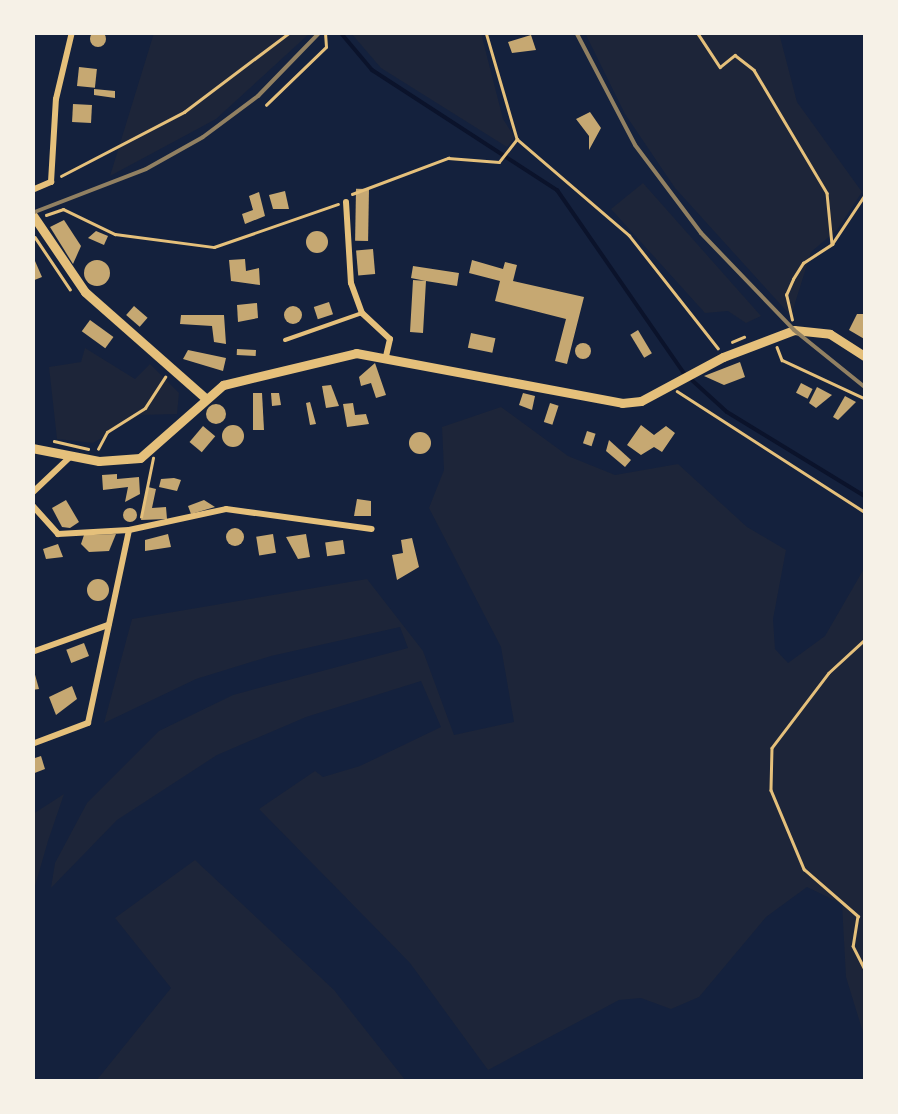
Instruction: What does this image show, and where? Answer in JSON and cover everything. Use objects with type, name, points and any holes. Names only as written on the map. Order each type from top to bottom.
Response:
[{"type":"main road","points":[[34,217],[85,292],[204,397]]},
{"type":"main road","points":[[32,448],[116,461],[153,452],[204,397],[231,382],[346,354],[386,357],[622,403],[675,386],[723,356],[800,329],[842,340],[866,357]]},
{"type":"street","points":[[32,190],[51,182],[56,100],[72,32]]},
{"type":"street","points":[[346,202],[352,283],[362,313],[390,339],[386,357]]},
{"type":"street","points":[[32,493],[71,456]]},
{"type":"street","points":[[32,505],[58,534],[128,530],[226,509],[372,529]]},
{"type":"street","points":[[32,744],[88,723],[128,530]]},
{"type":"street","points":[[32,652],[108,625]]},
{"type":"lane","points":[[285,340],[362,313]]},
{"type":"path","points":[[51,182],[184,112],[290,32]]},
{"type":"path","points":[[266,105],[326,47],[324,32]]},
{"type":"path","points":[[486,32],[516,139],[630,235],[708,330],[723,356]]},
{"type":"path","points":[[696,32],[720,67],[735,55],[754,70],[828,193],[832,244]]},
{"type":"path","points":[[34,217],[63,209],[116,234],[214,247],[346,202],[448,158],[499,162],[516,139]]},
{"type":"path","points":[[800,329],[789,314],[786,294],[803,263],[832,244],[866,193]]},
{"type":"path","points":[[32,242],[79,298]]},
{"type":"path","points":[[774,336],[782,360],[866,399]]},
{"type":"path","points":[[54,441],[98,452],[107,432],[149,403],[167,375],[154,365]]},
{"type":"path","points":[[675,386],[866,513]]},
{"type":"path","points":[[140,528],[153,452]]},
{"type":"path","points":[[866,639],[829,673],[772,748],[771,790],[804,869],[858,916],[853,946],[866,971]]},
{"type":"shaded area","points":[[154,33],[310,33],[216,119],[110,176]]},
{"type":"shaded area","points":[[351,33],[481,33],[503,119],[515,138],[507,147],[381,68]]},
{"type":"shaded area","points":[[585,33],[779,33],[797,102],[862,192],[837,230],[811,252],[791,316],[675,188],[625,114]]},
{"type":"shaded area","points":[[643,183],[761,316],[746,323],[728,311],[705,313],[611,209]]},
{"type":"shaded area","points":[[85,348],[135,379],[150,364],[179,393],[177,414],[140,415],[93,443],[57,439],[49,367],[81,362]]},
{"type":"shaded area","points":[[501,407],[568,456],[615,475],[678,464],[747,527],[786,550],[773,619],[775,649],[788,663],[825,636],[865,567],[865,1039],[846,977],[842,904],[807,887],[766,917],[699,997],[671,1009],[641,998],[619,1000],[488,1070],[410,963],[259,809],[315,771],[323,777],[360,766],[441,727],[421,681],[306,717],[217,755],[117,820],[51,888],[55,863],[87,803],[159,731],[233,695],[408,648],[400,627],[271,656],[196,679],[104,723],[132,619],[367,579],[423,651],[454,735],[514,722],[501,647],[429,508],[444,470],[442,427]]},
{"type":"shaded area","points":[[64,794],[48,841],[33,893],[33,814]]},
{"type":"shaded area","points":[[195,860],[334,990],[406,1081],[96,1081],[171,988],[115,918]]},
{"type":"building","points":[[98,31],[106,39],[98,47],[90,39]]},
{"type":"building","points":[[531,35],[536,50],[512,53],[508,42]]},
{"type":"building","points":[[79,67],[97,69],[95,88],[77,86]]},
{"type":"building","points":[[94,89],[115,91],[115,98],[94,95]]},
{"type":"building","points":[[73,104],[92,105],[91,123],[72,122]]},
{"type":"building","points":[[590,112],[601,128],[589,150],[589,136],[576,119]]},
{"type":"building","points":[[356,189],[369,189],[368,241],[355,241]]},
{"type":"building","points":[[285,191],[289,209],[273,209],[269,195]]},
{"type":"building","points":[[259,192],[265,216],[245,224],[242,214],[253,210],[249,196]]},
{"type":"building","points":[[64,220],[81,246],[73,264],[50,227]]},
{"type":"building","points":[[96,231],[108,236],[104,245],[88,238]]},
{"type":"building","points":[[317,231],[325,234],[325,250],[317,253],[309,250],[306,242],[309,234]]},
{"type":"building","points":[[373,249],[375,274],[358,275],[356,250]]},
{"type":"building","points":[[245,259],[246,271],[259,268],[260,285],[231,281],[229,260]]},
{"type":"building","points":[[97,260],[106,264],[110,273],[106,282],[97,286],[88,282],[84,273],[88,264]]},
{"type":"building","points":[[472,260],[503,269],[505,262],[517,265],[513,281],[584,297],[567,364],[555,361],[566,319],[495,301],[500,281],[469,273]]},
{"type":"building","points":[[35,261],[42,277],[32,281],[32,262]]},
{"type":"building","points":[[413,266],[459,273],[457,286],[411,278]]},
{"type":"building","points":[[413,280],[426,281],[423,333],[410,332]]},
{"type":"building","points":[[329,302],[333,314],[318,319],[314,307]]},
{"type":"building","points":[[257,303],[258,318],[238,322],[237,305]]},
{"type":"building","points":[[134,306],[148,318],[140,327],[126,315]]},
{"type":"building","points":[[293,306],[300,308],[300,322],[293,324],[286,322],[284,315],[286,308]]},
{"type":"building","points":[[857,314],[866,314],[866,340],[849,330]]},
{"type":"building","points":[[181,315],[224,315],[226,344],[214,342],[212,326],[180,324]]},
{"type":"building","points":[[90,320],[113,337],[105,348],[82,331]]},
{"type":"building","points":[[638,330],[652,353],[644,358],[630,335]]},
{"type":"building","points":[[471,333],[495,338],[492,353],[468,348]]},
{"type":"building","points":[[583,343],[591,351],[583,359],[575,351]]},
{"type":"building","points":[[237,349],[256,350],[256,356],[237,355]]},
{"type":"building","points":[[188,350],[226,358],[223,371],[183,359]]},
{"type":"building","points":[[740,362],[745,377],[724,385],[704,376]]},
{"type":"building","points":[[375,363],[386,395],[376,398],[371,383],[361,386],[359,377]]},
{"type":"building","points":[[801,383],[813,389],[808,399],[796,393]]},
{"type":"building","points":[[331,385],[339,406],[326,408],[322,386]]},
{"type":"building","points":[[817,387],[832,395],[816,408],[809,403]]},
{"type":"building","points":[[253,393],[262,393],[264,430],[253,430]]},
{"type":"building","points":[[271,393],[279,393],[281,405],[272,406]]},
{"type":"building","points":[[523,393],[535,396],[532,410],[519,405]]},
{"type":"building","points":[[845,396],[856,402],[838,420],[833,417]]},
{"type":"building","points":[[310,402],[316,424],[310,425],[306,403]]},
{"type":"building","points":[[353,403],[355,415],[366,414],[369,424],[347,427],[343,404]]},
{"type":"building","points":[[550,403],[559,406],[552,425],[544,422]]},
{"type":"building","points":[[212,404],[220,404],[226,414],[220,424],[212,424],[206,418],[206,410]]},
{"type":"building","points":[[233,425],[241,428],[241,444],[233,447],[225,444],[222,436],[225,428]]},
{"type":"building","points":[[641,425],[654,435],[666,426],[675,433],[662,452],[654,447],[641,455],[627,445]]},
{"type":"building","points":[[203,426],[215,436],[202,452],[190,442]]},
{"type":"building","points":[[587,431],[596,434],[592,446],[583,443]]},
{"type":"building","points":[[420,432],[428,435],[428,451],[420,454],[412,451],[409,443],[412,435]]},
{"type":"building","points":[[609,440],[631,460],[625,467],[606,451]]},
{"type":"building","points":[[117,474],[117,479],[139,477],[140,494],[125,502],[128,487],[103,490],[102,475]]},
{"type":"building","points":[[161,479],[181,480],[177,491],[159,487]]},
{"type":"building","points":[[148,487],[156,489],[152,508],[166,507],[167,519],[141,520]]},
{"type":"building","points":[[357,499],[371,501],[371,516],[354,516]]},
{"type":"building","points":[[66,500],[79,522],[70,528],[62,527],[52,508]]},
{"type":"building","points":[[204,500],[215,507],[191,514],[188,506]]},
{"type":"building","points":[[130,508],[137,515],[130,522],[123,515]]},
{"type":"building","points":[[235,528],[242,530],[242,544],[235,546],[228,544],[226,537],[228,530]]},
{"type":"building","points":[[116,534],[109,551],[89,552],[81,544],[84,535]]},
{"type":"building","points":[[168,534],[171,547],[145,551],[145,540]]},
{"type":"building","points":[[273,534],[276,553],[259,555],[256,537]]},
{"type":"building","points":[[306,534],[310,557],[298,559],[286,537]]},
{"type":"building","points":[[412,538],[419,567],[397,580],[392,555],[403,553],[401,540]]},
{"type":"building","points":[[343,540],[345,554],[327,556],[325,543]]},
{"type":"building","points":[[58,544],[63,557],[46,559],[43,549]]},
{"type":"building","points":[[98,579],[106,582],[106,598],[98,601],[90,598],[87,590],[90,582]]},
{"type":"building","points":[[84,643],[89,656],[71,663],[66,650]]},
{"type":"building","points":[[32,664],[39,689],[32,690]]},
{"type":"building","points":[[72,686],[77,699],[56,715],[49,697]]},
{"type":"building","points":[[41,756],[45,769],[32,774],[32,759]]},
{"type":"waterway","points":[[340,32],[372,70],[557,190],[683,372],[727,412],[866,497]]},
{"type":"railway","points":[[32,213],[146,169],[203,137],[258,96],[320,32]]},
{"type":"railway","points":[[576,32],[635,145],[701,233],[794,330],[866,388]]}]
